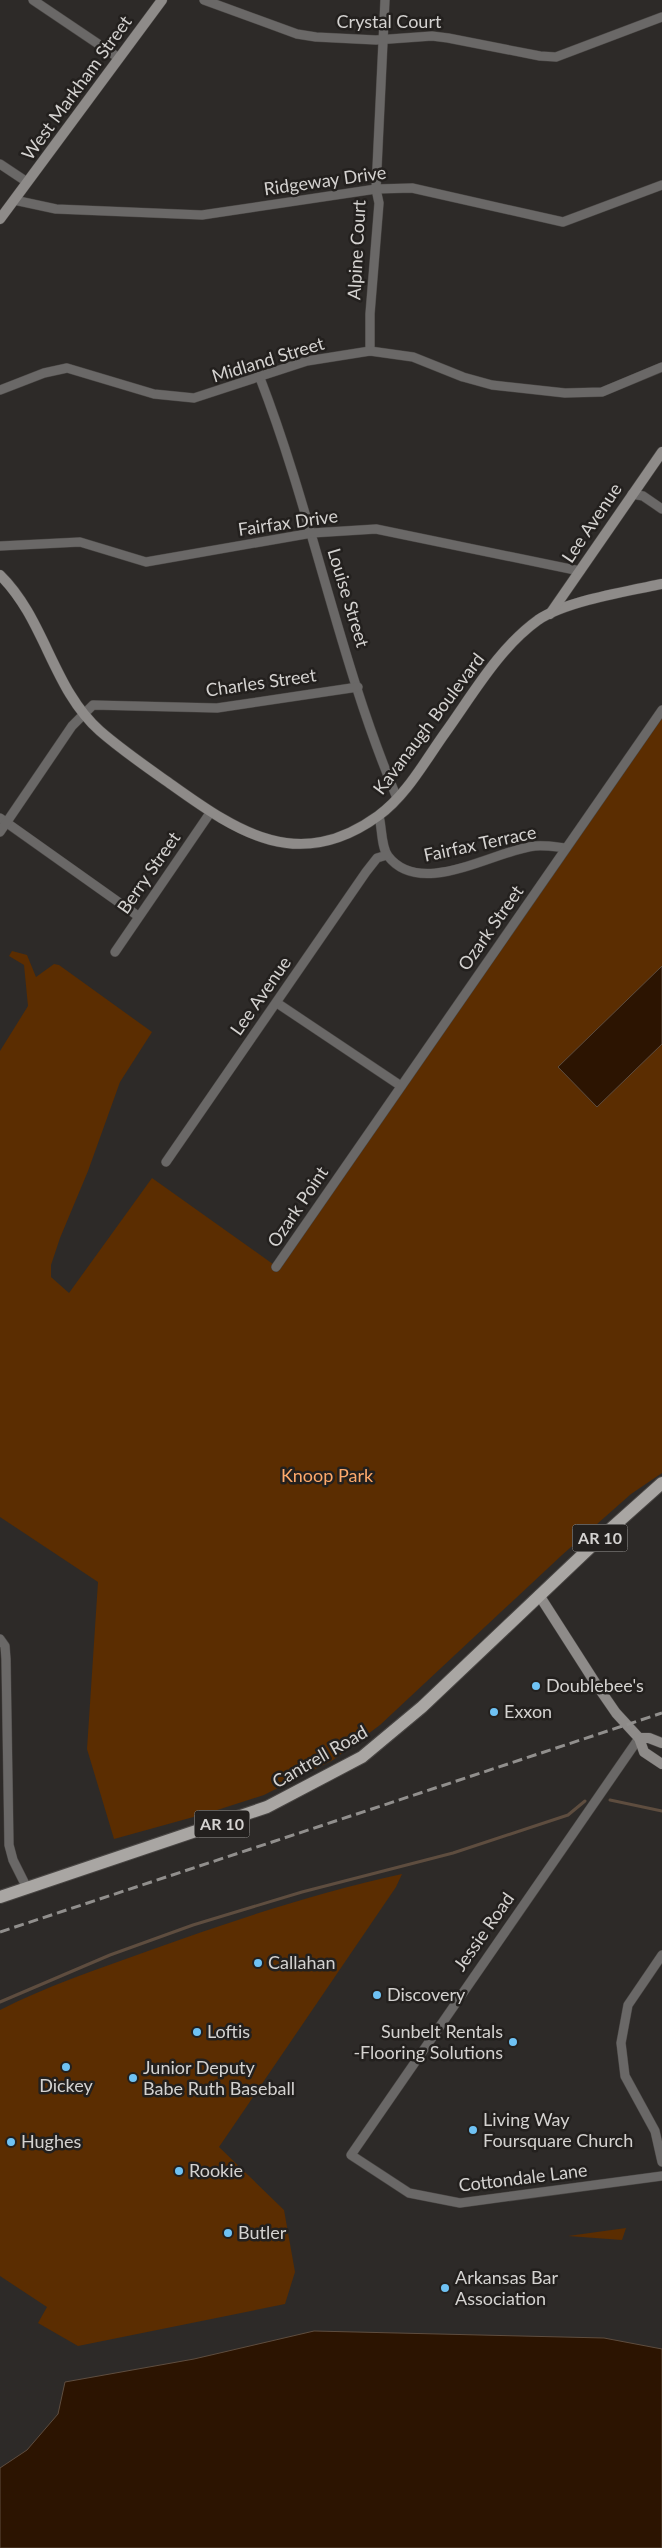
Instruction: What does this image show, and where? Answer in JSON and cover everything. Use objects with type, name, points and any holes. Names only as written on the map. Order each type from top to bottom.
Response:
[{"type":"main road","name":"Cantrell Road","points":[[0,1897],[267,1807],[362,1757],[422,1707],[539,1595],[662,1483]]},
{"type":"street","points":[[33,0],[119,58]]},
{"type":"street","name":"West Markham Street","points":[[0,219],[162,0]]},
{"type":"street","name":"Crystal Court","points":[[204,0],[297,34],[382,40],[432,36],[540,56],[556,57],[662,17]]},
{"type":"street","name":"Alpine Court","points":[[370,351],[370,314],[379,203],[376,188],[385,0]]},
{"type":"street","points":[[0,164],[27,182]]},
{"type":"street","name":"Ridgeway Drive","points":[[14,200],[56,209],[202,215],[376,188],[420,189],[563,222],[662,185]]},
{"type":"street","name":"Midland Street","points":[[0,390],[44,373],[67,368],[154,394],[186,398],[209,394],[307,362],[370,351],[413,357],[463,377],[492,385],[565,393],[602,392],[662,367]]},
{"type":"street","name":"Louise Street","points":[[260,378],[312,533],[378,754],[397,798]]},
{"type":"street","name":"Lee Avenue","points":[[550,614],[662,452]]},
{"type":"street","points":[[632,494],[643,496],[662,509]]},
{"type":"street","name":"Fairfax Drive","points":[[0,546],[46,542],[80,542],[146,562],[312,533],[376,529],[580,571]]},
{"type":"street","name":"Kavanaugh Boulevard","points":[[0,575],[19,596],[68,690],[84,716],[117,746],[210,812],[252,835],[292,843],[339,837],[379,816],[397,798],[508,647],[525,630],[550,614],[604,597],[662,584]]},
{"type":"street","name":"Charles Street","points":[[0,832],[3,821],[72,726],[94,705],[217,708],[358,687]]},
{"type":"street","name":"Ozark Street","points":[[346,1165],[662,710]]},
{"type":"street","name":"Berry Street","points":[[115,952],[210,812]]},
{"type":"street","points":[[379,816],[387,855]]},
{"type":"street","points":[[3,821],[138,916]]},
{"type":"street","name":"Fairfax Terrace","points":[[387,855],[402,868],[429,874],[534,846],[566,848]]},
{"type":"street","name":"Lee Avenue","points":[[166,1162],[366,872],[378,858],[387,855]]},
{"type":"street","points":[[277,1003],[401,1086]]},
{"type":"street","name":"Ozark Point","points":[[276,1267],[346,1165]]},
{"type":"street","points":[[539,1595],[616,1713],[639,1738],[644,1752],[662,1764]]},
{"type":"street","points":[[0,1639],[4,1646],[6,1659],[4,1814],[10,1853],[27,1888]]},
{"type":"street","points":[[639,1738],[649,1738],[662,1743]]},
{"type":"street","name":"Jessie Road","points":[[367,2166],[351,2155],[639,1738]]},
{"type":"street","points":[[662,1955],[628,2006],[621,2042],[625,2076],[655,2131],[662,2162]]},
{"type":"street","name":"Cottondale Lane","points":[[367,2166],[409,2193],[460,2203],[662,2176]]},
{"type":"green space","name":"Knoop Park","points":[[662,712],[662,1473],[631,1494],[562,1555],[380,1725],[333,1760],[264,1795],[208,1813],[114,1839],[87,1749],[98,1582],[0,1517],[0,1051],[28,1006],[24,965],[9,956],[12,951],[27,955],[36,977],[54,964],[59,965],[152,1032],[120,1082],[88,1171],[60,1238],[51,1265],[51,1277],[69,1293],[152,1178],[277,1267]]},
{"type":"green space","name":"Junior Deputy Babe Ruth Baseball","points":[[402,1874],[396,1887],[219,2147],[284,2210],[295,2272],[285,2304],[78,2346],[38,2323],[47,2307],[0,2276],[0,2010],[73,1978],[210,1929],[305,1899]]},
{"type":"green space","points":[[626,2228],[622,2240],[568,2236]]},
{"type":"shaded area","points":[[662,966],[662,1044],[597,1107],[558,1067]]},
{"type":"shaded area","points":[[314,2331],[604,2338],[662,2349],[662,2548],[0,2548],[0,2468],[27,2450],[58,2414],[65,2382],[194,2359]]},
{"type":"waterway","points":[[610,1800],[662,1811]]},
{"type":"waterway","points":[[0,2002],[110,1955],[193,1925],[302,1892],[453,1853],[568,1815],[585,1801]]},
{"type":"railway","points":[[0,1932],[662,1713]]},
{"type":"place","name":"Doublebee's","points":[[536,1686]]},
{"type":"place","name":"Exxon","points":[[494,1712]]},
{"type":"place","name":"Callahan","points":[[258,1963]]},
{"type":"place","name":"Discovery","points":[[377,1995]]},
{"type":"place","name":"Loftis","points":[[197,2032]]},
{"type":"place","name":"Sunbelt Rentals -Flooring Solutions","points":[[513,2042]]},
{"type":"place","name":"Dickey","points":[[66,2067]]},
{"type":"place","name":"Junior Deputy Babe Ruth Baseball","points":[[133,2078]]},
{"type":"place","name":"Living Way Foursquare Church","points":[[473,2130]]},
{"type":"place","name":"Hughes","points":[[11,2142]]},
{"type":"place","name":"Rookie","points":[[179,2171]]},
{"type":"place","name":"Butler","points":[[228,2233]]},
{"type":"place","name":"Arkansas Bar Association","points":[[445,2288]]}]
